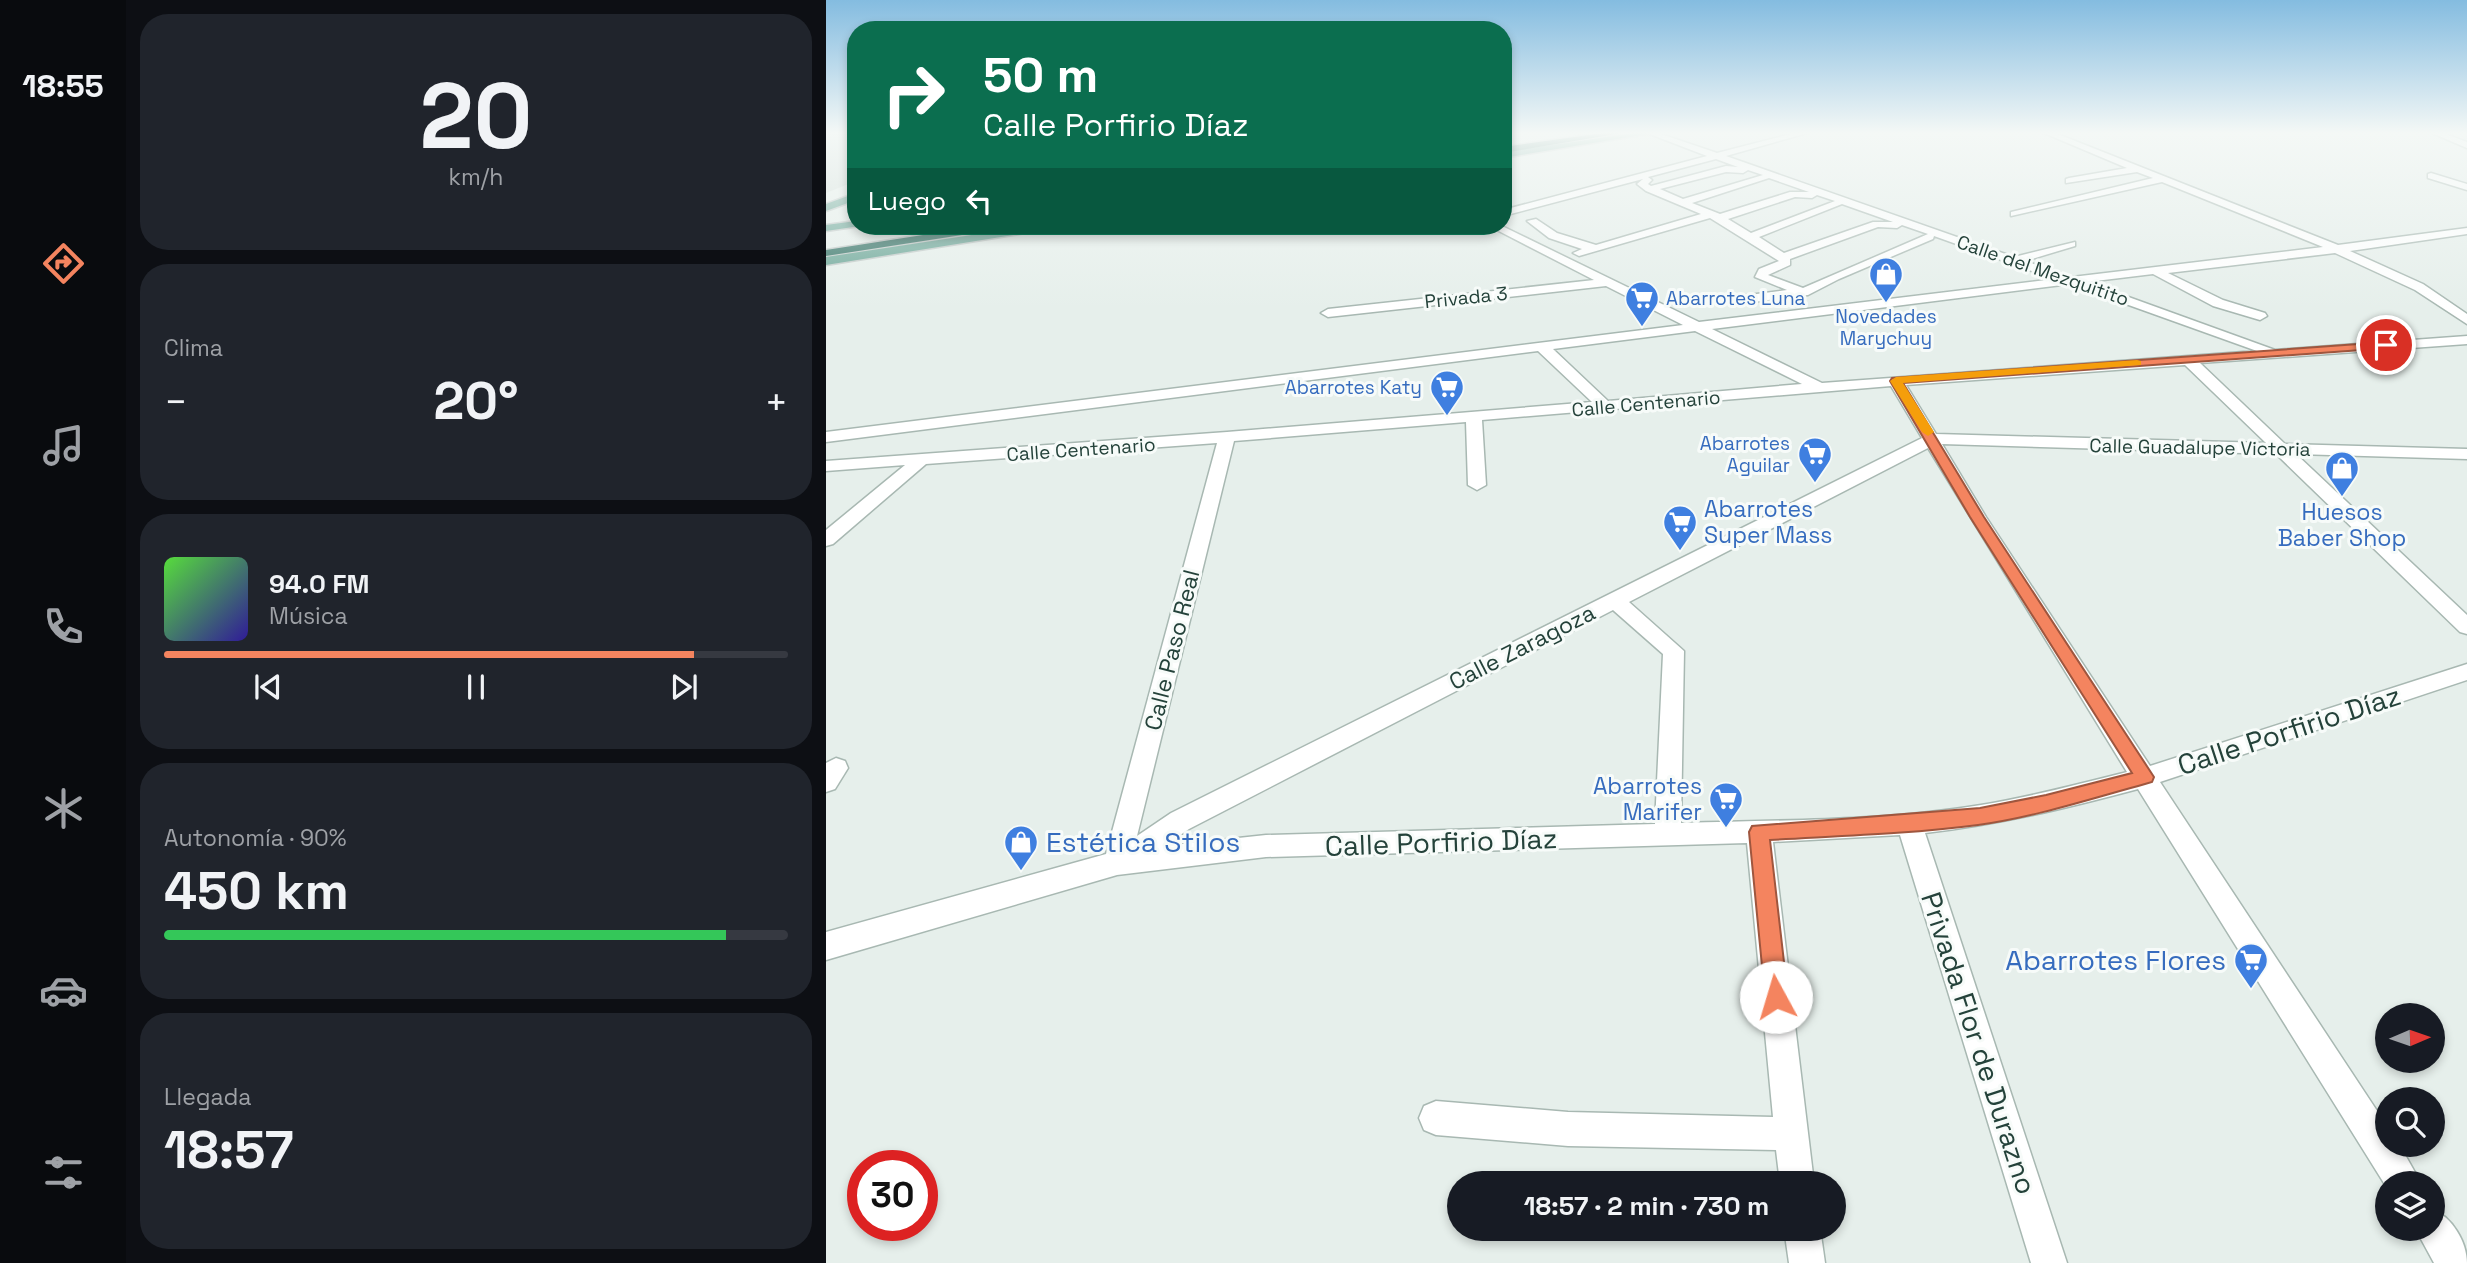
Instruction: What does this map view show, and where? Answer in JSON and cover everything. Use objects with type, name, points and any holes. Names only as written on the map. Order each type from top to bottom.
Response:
[{"type":"highway","points":[[826,244],[892,235]]},
{"type":"highway","points":[[826,253],[942,235]]},
{"type":"main road","points":[[826,208],[847,200]]},
{"type":"main road","points":[[828,227],[847,224]]},
{"type":"main road","points":[[826,261],[992,235]]},
{"type":"street","points":[[1512,212],[1602,192]]},
{"type":"street","points":[[1663,192],[1752,236],[1784,260]]},
{"type":"street","points":[[1681,203],[1718,192]]},
{"type":"street","points":[[1579,253],[1801,192],[1837,204],[1831,209],[1752,236]]},
{"type":"street","name":"Calle del Mezquitito","points":[[1820,192],[2277,353]]},
{"type":"street","points":[[2017,214],[2101,192]]},
{"type":"street","points":[[2196,192],[2337,249],[2419,287],[2467,320]]},
{"type":"street","points":[[1532,221],[1539,228],[1579,245],[1596,248]]},
{"type":"street","points":[[1737,300],[1804,292],[1928,237],[1886,222],[1784,260],[1763,272],[1761,277],[1804,292]]},
{"type":"street","points":[[826,437],[2337,249],[2467,230]]},
{"type":"street","points":[[1512,235],[1823,389]]},
{"type":"street","points":[[2015,260],[2071,244]]},
{"type":"street","points":[[2152,270],[2218,303],[2260,316]]},
{"type":"street","name":"Privada 3","points":[[1328,313],[1605,283]]},
{"type":"street","name":"Calle Centenario","points":[[826,467],[1227,437],[1896,381],[2467,340]]},
{"type":"street","points":[[1541,346],[1605,406]]},
{"type":"street","points":[[2186,359],[2467,627]]},
{"type":"street","points":[[1896,381],[1933,439],[1977,517],[2396,1171]]},
{"type":"street","points":[[1474,417],[1477,485]]},
{"type":"street","name":"Calle Paso Real","points":[[1117,863],[1227,437]]},
{"type":"street","name":"Calle Guadalupe Victoria","points":[[1933,439],[2467,454]]},
{"type":"street","name":"Calle Zaragoza","points":[[1117,863],[1180,821],[1933,439]]},
{"type":"street","points":[[826,540],[920,461]]},
{"type":"street","points":[[1614,600],[1672,651],[1674,659],[1668,835]]},
{"type":"street","name":"Calle Porfirio Díaz","points":[[826,946],[1117,863],[1266,846],[1759,832],[1909,824],[1980,816],[2046,803],[2145,777],[2467,672]]},
{"type":"street","name":"Privada Flor de Durazno","points":[[1909,824],[2049,1263]]},
{"type":"street","points":[[1759,832],[1796,1171]]},
{"type":"street","points":[[1436,1118],[1568,1129],[1791,1134]]},
{"type":"street","points":[[1804,1241],[1807,1263]]},
{"type":"slow traffic","points":[[1928,432],[1896,381],[2137,363]]},
{"type":"place","name":"Novedades Marychuy","points":[[1886,304]]},
{"type":"place","name":"Abarrotes Luna","points":[[1642,328]]},
{"type":"place","name":"Abarrotes Katy","points":[[1447,417]]},
{"type":"place","name":"Abarrotes Aguilar","points":[[1815,484]]},
{"type":"place","name":"Huesos Baber Shop","points":[[2342,498]]},
{"type":"place","name":"Abarrotes Super Mass","points":[[1680,552]]},
{"type":"place","name":"Abarrotes Marifer","points":[[1726,829]]},
{"type":"place","name":"Estética Stilos","points":[[1021,872]]},
{"type":"place","name":"Abarrotes Flores","points":[[2251,990]]},
{"type":"route","points":[[1776,997],[1759,832],[1909,824],[1980,816],[2046,803],[2145,777],[1977,517],[1933,439],[1896,381],[2386,345]]}]
